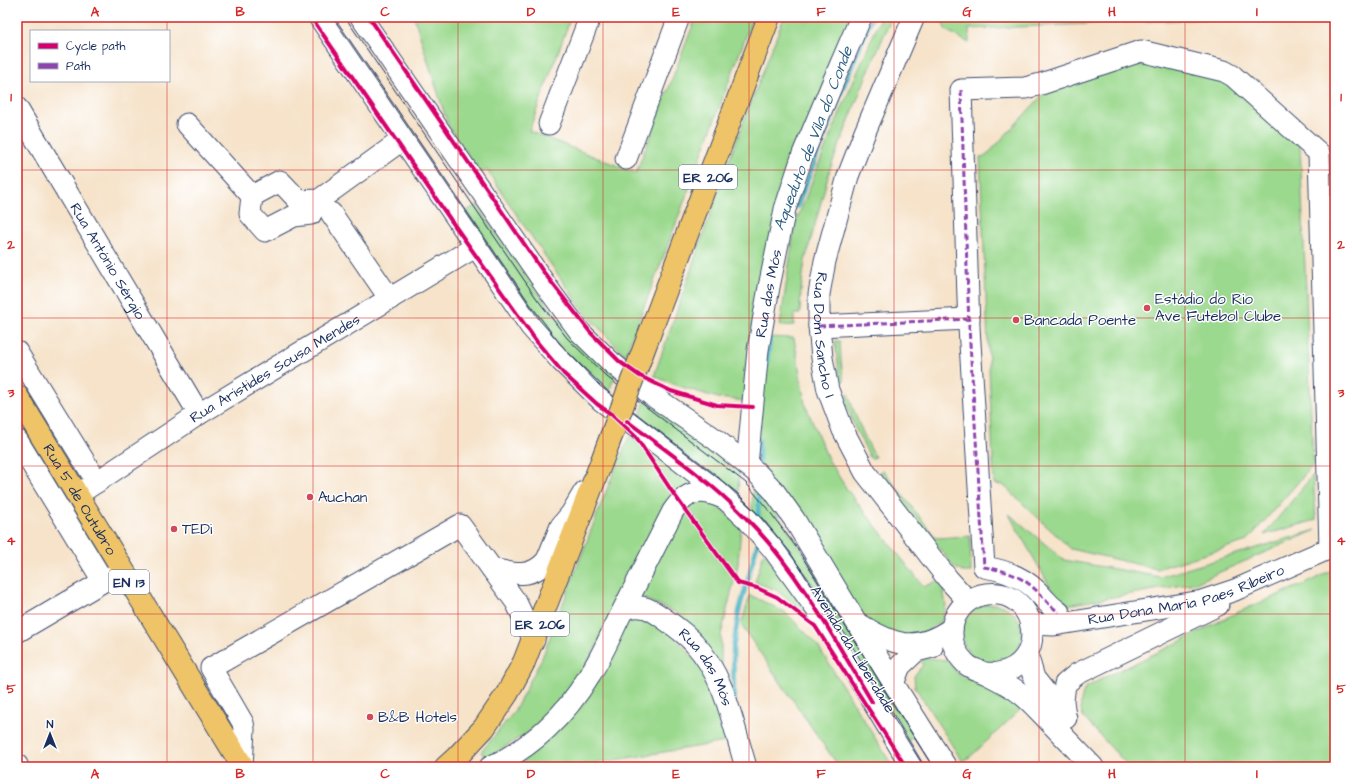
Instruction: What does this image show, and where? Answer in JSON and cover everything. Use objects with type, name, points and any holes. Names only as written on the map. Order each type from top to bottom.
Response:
[{"type":"main road","name":"ER 206","points":[[446,767],[484,728],[506,694],[524,662],[534,640],[769,17]]},
{"type":"main road","name":"Rua 5 de Outubro","points":[[17,396],[243,767]]},
{"type":"street","name":"Avenida da Liberdade","points":[[319,17],[531,327],[578,379],[602,401],[706,481],[747,519],[773,549],[820,614],[912,767]]},
{"type":"street","name":"Avenida da Liberdade","points":[[361,17],[580,332],[610,362],[650,394],[716,438],[774,491],[794,519],[946,767]]},
{"type":"street","points":[[549,124],[590,17]]},
{"type":"street","points":[[626,159],[679,17]]},
{"type":"street","name":"Rua das Mós","points":[[747,465],[758,350],[785,209],[803,154],[861,17]]},
{"type":"street","name":"Rua Dom Sancho I","points":[[914,17],[848,176],[825,261],[819,294],[818,326],[828,390],[843,430],[865,472],[948,580],[968,601]]},
{"type":"street","points":[[1059,612],[1048,605],[1036,590],[1016,576],[1003,570],[984,567],[969,319],[961,90],[1024,88],[1047,82],[1141,51],[1224,71],[1233,76],[1319,154],[1327,178],[1333,547]]},
{"type":"street","name":"Rua António Sérgio","points":[[17,108],[200,414]]},
{"type":"street","points":[[187,124],[252,196],[250,214],[265,231],[294,216],[311,214],[319,205],[402,140]]},
{"type":"street","points":[[252,196],[280,181],[299,201],[319,205],[390,298]]},
{"type":"street","name":"Rua Aristides Sousa Mendes","points":[[77,495],[200,414],[475,247]]},
{"type":"street","points":[[818,326],[969,319]]},
{"type":"street","name":"Rua 5 de Outubro","points":[[17,352],[97,482]]},
{"type":"street","name":"Rua 5 de Outubro","points":[[17,440],[23,461],[103,581]]},
{"type":"street","points":[[492,569],[517,574],[531,571],[543,564],[547,560],[561,526],[571,514],[599,469]]},
{"type":"street","points":[[490,767],[520,750],[545,730],[568,708],[589,677],[673,511],[680,501],[689,495],[699,492],[710,492],[727,500]]},
{"type":"street","points":[[243,767],[243,723],[211,668],[460,525],[516,602],[534,640]]},
{"type":"street","name":"Rua Dona Maria Paes Ribeiro","points":[[1032,624],[1054,625],[1202,601],[1232,591],[1333,547]]},
{"type":"street","points":[[17,632],[122,570]]},
{"type":"street","points":[[1065,716],[1063,701],[1065,684],[1077,674],[1226,601],[1232,591]]},
{"type":"street","points":[[986,673],[998,673],[1010,670],[1019,663],[1027,654],[1031,645],[1033,634],[1032,624],[1026,612],[1017,602],[1006,596],[993,593],[980,595],[968,601],[961,608],[955,618],[952,628],[952,641],[957,654],[965,663],[975,670],[986,673],[1021,693],[1093,767]]},
{"type":"street","name":"Rua das Mós","points":[[624,609],[631,606],[640,606],[652,610],[677,628],[695,644],[720,683],[729,708],[746,767]]},
{"type":"street","points":[[857,622],[884,639],[915,644],[928,641],[952,628]]},
{"type":"street","points":[[894,684],[900,666],[916,651],[932,647],[946,649],[957,654]]},
{"type":"street","points":[[1027,654],[1034,678],[1065,716],[1102,767]]},
{"type":"green space","points":[[414,17],[571,17],[529,131],[636,173],[696,17],[753,17],[625,355],[584,312],[487,170],[480,173],[448,125]]},
{"type":"green space","points":[[784,17],[854,17],[825,82],[747,401],[718,398],[679,386],[654,376],[731,155]]},
{"type":"green space","points":[[881,17],[892,17],[866,77],[830,169],[805,261],[801,289],[800,314],[794,314],[794,325],[780,326],[795,224],[833,129]]},
{"type":"green space","points":[[939,17],[1257,17],[969,29],[969,43],[946,30]]},
{"type":"green space","points":[[1330,17],[1335,17],[1335,121]]},
{"type":"green space","name":"Estádio do Rio Ave Futebol Clube","points":[[1141,56],[1227,78],[1300,145],[1313,465],[1247,541],[1157,569],[1071,549],[1003,485],[994,484],[980,157],[986,156],[1051,86]]},
{"type":"green space","points":[[477,205],[552,311],[615,376],[607,396],[550,336],[465,212]]},
{"type":"green space","points":[[767,337],[794,338],[805,404],[828,459],[848,491],[924,587],[937,581],[943,587],[946,606],[942,620],[920,637],[904,637],[868,623],[754,462]]},
{"type":"green space","points":[[835,341],[840,341],[844,381],[840,381]]},
{"type":"green space","points":[[848,394],[860,426],[875,457],[871,459],[854,426],[844,396]]},
{"type":"green space","points":[[646,399],[739,472],[738,498],[637,423]]},
{"type":"green space","points":[[629,437],[651,446],[703,486],[684,488],[577,681],[544,722],[486,759],[481,752],[514,712],[542,658],[605,494]]},
{"type":"green space","points":[[883,470],[936,538],[970,536],[971,572],[963,572],[954,567],[879,472]]},
{"type":"green space","points":[[1313,475],[1316,520],[1264,535]]},
{"type":"green space","points":[[753,487],[777,514],[800,547],[918,735],[905,742],[752,512]]},
{"type":"green space","points":[[710,499],[741,526],[738,564],[721,635],[721,666],[690,626],[675,612],[637,596],[688,500]]},
{"type":"green space","points":[[1008,513],[1064,560],[1160,577],[1316,530],[1195,583],[1061,606]]},
{"type":"green space","points":[[764,552],[811,617],[776,590],[755,582]]},
{"type":"green space","points":[[1335,568],[1335,767],[1129,767],[1083,717],[1081,702],[1085,688],[1236,613],[1311,581]]},
{"type":"green space","points":[[750,595],[785,612],[816,643],[893,767],[839,767],[741,625]]},
{"type":"green space","points":[[992,604],[1008,609],[1013,613],[1017,618],[1022,634],[1017,650],[1013,655],[1008,659],[992,664],[976,659],[971,655],[967,650],[962,634],[967,618],[971,613],[976,609]]},
{"type":"green space","points":[[631,612],[639,614],[670,632],[693,657],[704,672],[731,741],[573,767],[508,767],[533,753],[569,718]]},
{"type":"green space","points":[[927,658],[947,660],[958,674],[1006,696],[1021,709],[970,757],[962,761],[915,687],[914,676],[923,665],[921,661]]},
{"type":"waterway","name":"Aqueduto de Vila do Conde","points":[[797,207],[872,17]]},
{"type":"waterway","name":"Aqueduto de Vila do Conde","points":[[767,364],[770,339]]},
{"type":"waterway","name":"Aqueduto de Vila do Conde","points":[[759,440],[759,467]]},
{"type":"waterway","name":"Aqueduto de Vila do Conde","points":[[758,521],[759,484]]},
{"type":"waterway","name":"Aqueduto de Vila do Conde","points":[[734,698],[733,649],[739,611],[758,542]]},
{"type":"tram line","points":[[334,17],[530,304],[560,344],[600,386],[736,492],[762,518],[790,552],[924,767]]},
{"type":"tram line","points":[[345,17],[537,299],[567,338],[607,377],[746,483],[770,512],[796,547],[933,767]]},
{"type":"marked path","points":[[961,90],[969,327],[984,567],[1012,574],[1025,581],[1059,612]]},
{"type":"marked path","points":[[819,326],[969,319]]},
{"type":"cycle path","points":[[311,17],[450,219],[537,342],[564,374],[636,437],[673,493],[738,583],[757,588],[777,597],[815,626],[906,767]]},
{"type":"cycle path","points":[[369,17],[542,270],[590,332],[620,362],[640,376],[671,391],[717,405],[753,407]]},
{"type":"cycle path","points":[[627,421],[718,491],[765,538],[799,582],[872,702]]},
{"type":"place","name":"Estádio do Rio Ave Futebol Clube","points":[[1147,308]]},
{"type":"place","name":"Bancada Poente","points":[[1016,320]]},
{"type":"place","name":"Auchan","points":[[310,497]]},
{"type":"place","name":"TEDi","points":[[174,529]]},
{"type":"place","name":"B&B Hotels","points":[[370,717]]}]
